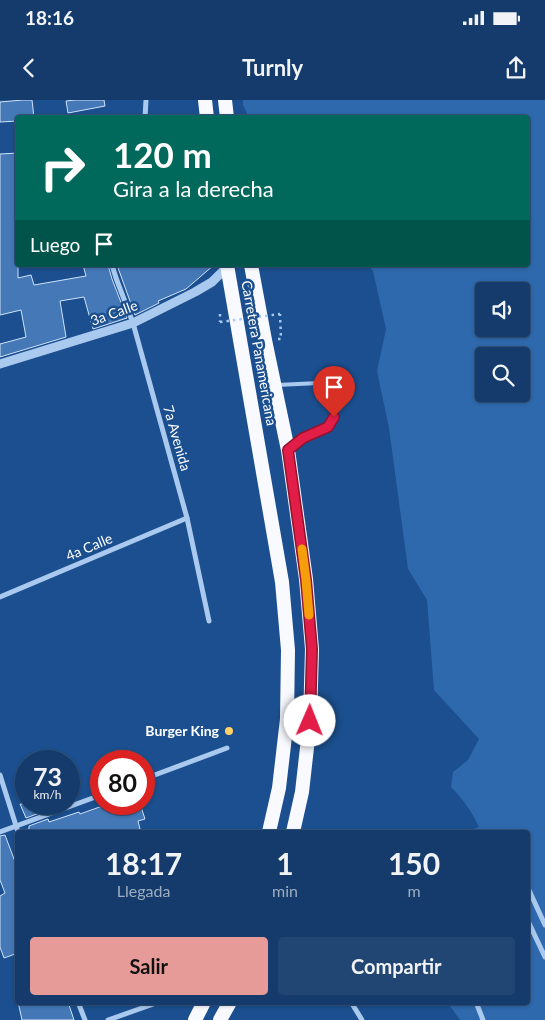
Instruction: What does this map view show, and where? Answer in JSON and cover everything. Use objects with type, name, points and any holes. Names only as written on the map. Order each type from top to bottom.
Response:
[{"type":"highway","points":[[206,100],[207,115]]},
{"type":"highway","points":[[225,100],[227,115]]},
{"type":"highway","name":"Carretera Panamericana","points":[[227,267],[282,582],[288,650],[287,720],[279,788],[269,830]]},
{"type":"highway","name":"Carretera Panamericana","points":[[251,267],[288,450],[306,580],[312,649],[310,721],[302,792],[293,830]]},
{"type":"highway","points":[[195,1020],[202,1005]]},
{"type":"highway","points":[[220,1020],[228,1005]]},
{"type":"street","points":[[144,115],[146,100]]},
{"type":"street","name":"7a Avenida","points":[[113,267],[133,323],[187,518],[209,621]]},
{"type":"street","name":"3a Calle","points":[[0,364],[133,323],[212,282],[226,267]]},
{"type":"street","name":"4a Calle","points":[[0,597],[187,518]]},
{"type":"street","points":[[155,775],[227,748]]},
{"type":"street","points":[[0,775],[17,830],[90,800]]},
{"type":"street","points":[[0,832],[15,830]]},
{"type":"street","points":[[530,892],[545,925]]},
{"type":"street","points":[[530,925],[545,958]]},
{"type":"street","points":[[79,1005],[84,1020]]},
{"type":"street","points":[[108,1020],[150,1005]]},
{"type":"street","points":[[353,1005],[362,1020]]},
{"type":"street","points":[[477,1005],[483,1020]]},
{"type":"lane","points":[[274,385],[319,383],[327,389],[332,400],[334,417],[328,427],[303,438],[288,450]]},
{"type":"path","points":[[220,322],[280,314],[281,339]]},
{"type":"shaded area","points":[[243,100],[545,100],[545,1020],[460,1020],[449,1005],[530,1005],[530,830],[471,830],[479,827],[467,806],[451,787],[453,772],[468,760],[479,739],[434,690],[427,600],[408,569],[389,428],[377,371],[386,329],[373,271],[370,267],[530,267],[530,115],[248,115],[243,105]]},
{"type":"building","points":[[32,100],[34,115],[15,115],[15,121],[0,122],[0,102]]},
{"type":"building","points":[[104,100],[105,106],[68,113],[66,101]]},
{"type":"building","points":[[15,153],[15,267],[18,267],[18,278],[31,275],[34,285],[86,276],[84,267],[109,267],[127,318],[93,329],[84,297],[60,301],[66,337],[0,357],[0,344],[26,337],[21,310],[0,315],[0,154]]},
{"type":"building","points":[[118,267],[212,267],[186,289],[158,301],[159,303],[135,315]]},
{"type":"building","points":[[90,810],[90,815],[144,815],[145,819],[138,821],[140,829],[136,830],[25,830],[29,829],[29,826],[48,819],[49,822],[70,815],[80,815]]},
{"type":"building","points":[[5,835],[15,862],[15,954],[4,958],[0,947],[0,896],[5,893],[0,880],[0,836]]},
{"type":"building","points":[[19,1005],[69,1005],[74,1020],[22,1020]]},
{"type":"slow traffic","points":[[302,549],[309,615]]},
{"type":"place","name":"Burger King","points":[[229,731]]},
{"type":"route","points":[[310,721],[312,649],[306,580],[288,450],[303,438],[328,427],[334,417]]}]
